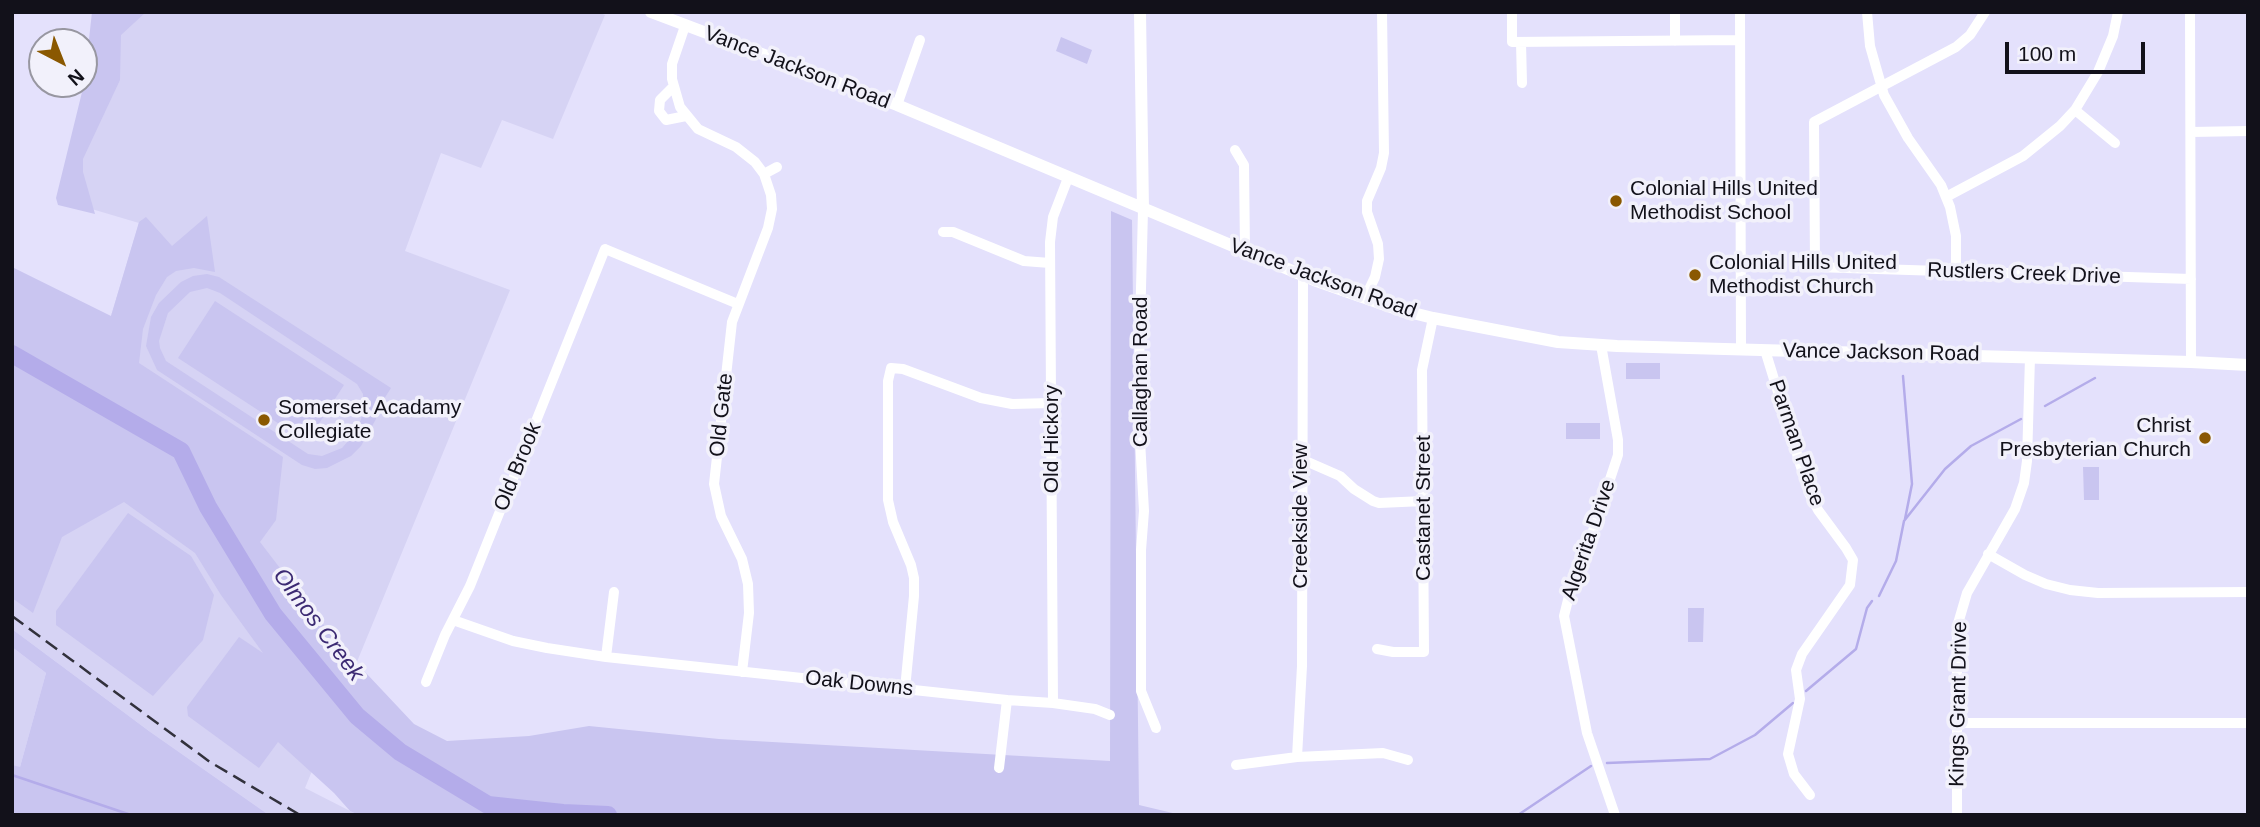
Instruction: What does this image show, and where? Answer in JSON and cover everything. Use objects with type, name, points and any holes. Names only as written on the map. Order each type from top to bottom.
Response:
[{"type":"main road","name":"Vance Jackson Road","points":[[650,12],[680,20],[897,105],[1303,275],[1365,299],[1433,318],[1558,342],[1601,345],[2248,365]]},
{"type":"main road","name":"Callaghan Road","points":[[1140,12],[1143,210]]},
{"type":"street","points":[[1365,299],[1375,277],[1379,259],[1378,244],[1367,212],[1367,201],[1381,168],[1384,153],[1382,12]]},
{"type":"street","points":[[1512,12],[1522,83]]},
{"type":"street","points":[[1675,12],[1675,41]]},
{"type":"street","points":[[1740,12],[1741,349]]},
{"type":"street","points":[[1867,12],[1870,46],[1881,87],[1893,114],[1930,167],[1946,197],[1956,236],[1956,271]]},
{"type":"street","points":[[1881,87],[1956,47],[1970,35],[1986,12]]},
{"type":"street","points":[[1946,197],[2023,156],[2075,110],[2088,92],[2106,56],[2118,12]]},
{"type":"street","points":[[2190,12],[2191,362]]},
{"type":"street","points":[[680,20],[672,64],[673,87],[686,116],[710,137],[748,155],[764,174],[777,167]]},
{"type":"street","points":[[897,105],[920,40]]},
{"type":"street","points":[[1517,42],[1740,40]]},
{"type":"street","points":[[673,87],[660,100],[659,111],[666,120],[686,116]]},
{"type":"street","name":"Rustlers Creek Drive","points":[[1881,87],[1814,122],[1815,267],[2191,279]]},
{"type":"street","points":[[2075,110],[2115,143]]},
{"type":"street","points":[[2191,132],[2248,131]]},
{"type":"street","points":[[1235,150],[1244,165],[1245,251]]},
{"type":"street","name":"Old Gate","points":[[742,672],[749,613],[748,584],[742,559],[721,516],[714,484],[732,322],[770,221],[771,195],[764,174]]},
{"type":"street","name":"Old Hickory","points":[[1053,703],[1050,263],[1053,217],[1068,178]]},
{"type":"street","name":"Callaghan Road","points":[[1143,210],[1138,405],[1144,511],[1141,550],[1141,691],[1156,728]]},
{"type":"street","points":[[943,232],[953,232],[1024,261],[1050,263]]},
{"type":"street","name":"Old Brook","points":[[426,682],[445,635],[470,586],[605,249],[738,304]]},
{"type":"street","name":"Creekside View","points":[[1297,757],[1302,666],[1303,275]]},
{"type":"street","name":"Castanet Street","points":[[1377,649],[1424,652],[1422,370],[1433,318]]},
{"type":"street","name":"Algerita Drive","points":[[1601,345],[1618,440],[1618,455],[1580,570],[1572,584],[1564,616],[1587,733],[1615,815]]},
{"type":"street","name":"Parman Place","points":[[1765,350],[1809,493],[1853,561],[1850,585],[1802,654],[1797,668],[1800,699],[1788,754],[1794,774],[1810,796]]},
{"type":"street","name":"Kings Grant Drive","points":[[1957,815],[1956,639],[1959,616],[1967,593],[2015,509],[2024,483],[2030,357]]},
{"type":"street","points":[[905,689],[914,578],[893,522],[888,500],[888,381],[891,368],[903,369],[981,398],[1013,404],[1051,403]]},
{"type":"street","points":[[1301,459],[1340,476],[1373,501],[1424,501]]},
{"type":"street","points":[[1988,554],[2025,575],[2070,590],[2098,593],[2248,592]]},
{"type":"street","points":[[606,657],[614,592]]},
{"type":"street","name":"Oak Downs","points":[[453,620],[524,643],[606,657],[1053,703],[1095,709],[1110,715]]},
{"type":"street","points":[[999,768],[1007,700]]},
{"type":"street","points":[[1956,723],[2248,723]]},
{"type":"street","points":[[1236,765],[1297,757],[1383,753],[1408,760]]},
{"type":"shaded area","points":[[92,12],[146,12],[121,35],[120,80],[83,159],[83,172],[95,214],[58,205],[56,198],[81,98],[98,98],[98,28],[90,28]]},
{"type":"shaded area","name":"Somerset Acadamy Collegiate","points":[[139,12],[598,12],[605,15],[553,139],[502,120],[481,168],[441,153],[405,251],[510,290],[305,788],[358,815],[269,815],[149,731],[12,629],[12,566],[111,316],[139,223],[68,202],[94,98],[98,98],[98,84],[109,41]]},
{"type":"shaded area","points":[[1061,37],[1092,50],[1087,64],[1056,51]]},
{"type":"shaded area","points":[[1111,211],[1132,220],[1139,805],[1181,815],[358,815],[350,811],[278,742],[259,768],[188,716],[187,707],[239,637],[263,653],[221,595],[195,553],[124,502],[62,537],[33,613],[12,598],[12,267],[111,316],[139,222],[146,217],[172,246],[207,216],[215,272],[194,268],[176,271],[167,277],[156,295],[143,329],[139,363],[283,457],[276,520],[260,542],[335,640],[414,724],[447,741],[529,736],[589,726],[719,739],[1110,761]]},
{"type":"shaded area","points":[[207,274],[219,277],[391,388],[384,399],[377,395],[376,419],[361,446],[351,456],[327,468],[315,469],[302,465],[157,370],[146,346],[151,317],[159,303],[181,282],[193,276]],"holes":[[[207,288],[220,293],[357,384],[363,394],[364,410],[357,431],[342,448],[322,456],[308,454],[166,361],[159,341],[168,313],[190,292]]]},
{"type":"shaded area","points":[[215,301],[344,385],[307,442],[178,358]]},
{"type":"shaded area","points":[[1626,363],[1660,363],[1660,379],[1626,379]]},
{"type":"shaded area","points":[[1566,423],[1600,423],[1600,439],[1566,439]]},
{"type":"shaded area","points":[[2083,467],[2099,467],[2099,500],[2084,500]]},
{"type":"shaded area","points":[[128,513],[191,556],[214,595],[203,640],[153,696],[56,625],[56,611]]},
{"type":"shaded area","points":[[1688,608],[1704,608],[1703,642],[1688,642]]},
{"type":"shaded area","points":[[12,629],[149,731],[269,815],[12,815],[12,765],[20,767],[46,673],[12,647]]},
{"type":"shaded area","points":[[12,647],[46,673],[12,796]]},
{"type":"waterway","name":"Olmos Creek","points":[[12,354],[181,451],[208,507],[273,614],[357,716],[400,752],[488,805],[608,815]]},
{"type":"waterway","points":[[1903,376],[1912,484],[1905,519]]},
{"type":"waterway","points":[[2045,406],[2095,378]]},
{"type":"waterway","points":[[1879,596],[1896,561],[1904,521],[1945,469],[1971,446],[2021,419]]},
{"type":"waterway","points":[[1806,691],[1856,649],[1867,608],[1872,601]]},
{"type":"waterway","points":[[1607,763],[1710,759],[1755,735],[1793,703]]},
{"type":"waterway","points":[[1518,815],[1591,766]]},
{"type":"waterway","points":[[12,775],[131,815]]},
{"type":"railway","points":[[12,616],[210,762],[300,815]]},
{"type":"place","name":"Colonial Hills United Methodist School","points":[[1616,201]]},
{"type":"place","name":"Colonial Hills United Methodist Church","points":[[1695,275]]},
{"type":"place","name":"Somerset Acadamy Collegiate","points":[[264,420]]},
{"type":"place","name":"Christ Presbyterian Church","points":[[2205,438]]}]
